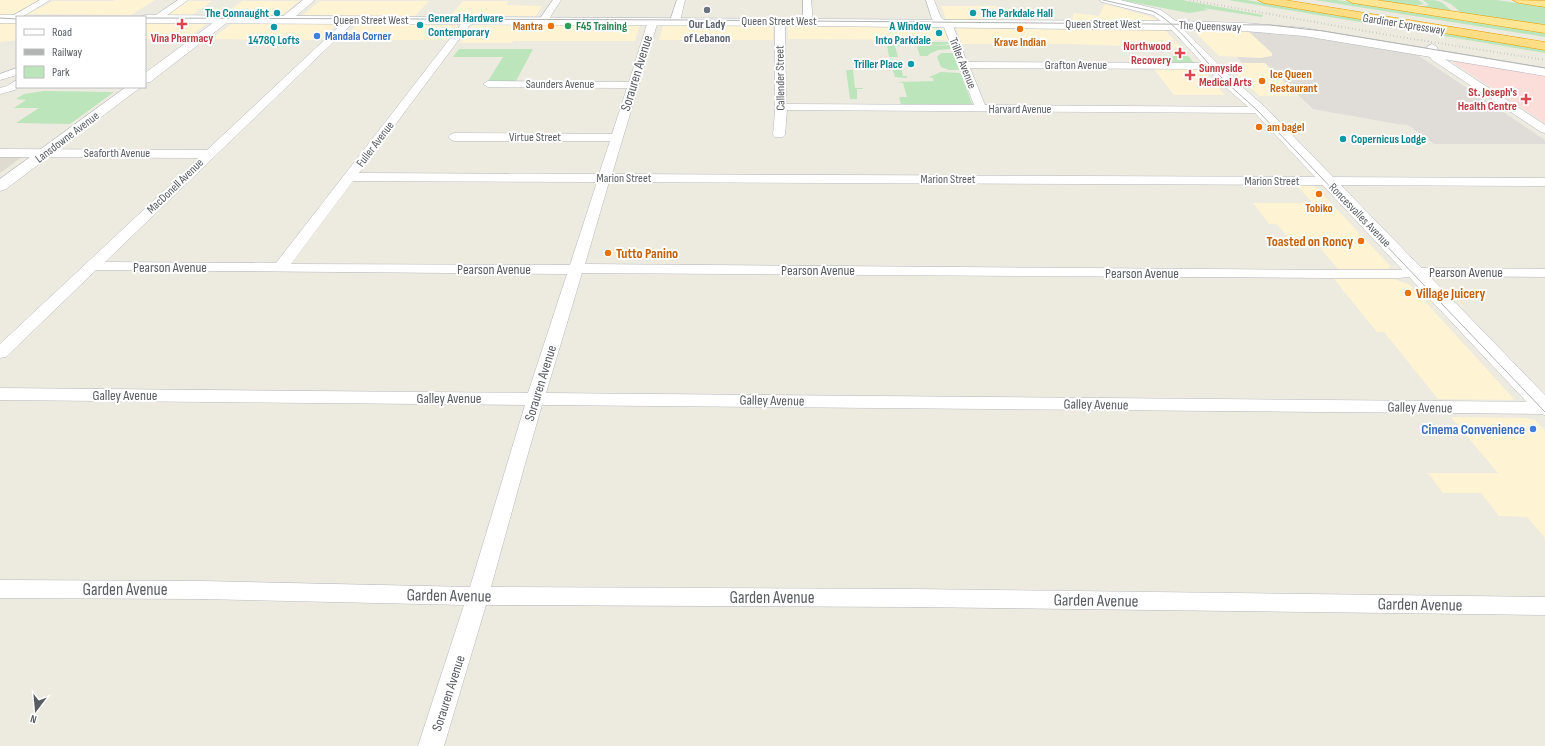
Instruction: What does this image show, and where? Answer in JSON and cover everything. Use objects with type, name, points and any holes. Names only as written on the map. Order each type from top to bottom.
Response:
[{"type":"highway","name":"Gardiner Expressway","points":[[1264,0],[1545,46]]},
{"type":"highway","name":"Gardiner Expressway","points":[[1293,0],[1545,41]]},
{"type":"highway","points":[[1353,0],[1545,29]]},
{"type":"highway","points":[[1519,0],[1545,4]]},
{"type":"main road","points":[[1106,0],[1157,12],[1173,24]]},
{"type":"main road","name":"Queen Street West","points":[[150,19],[1173,24]]},
{"type":"main road","name":"The Queensway","points":[[1173,24],[1285,30],[1545,65]]},
{"type":"main road","name":"The Queensway","points":[[1433,50],[1545,72]]},
{"type":"street","points":[[10,19],[46,0]]},
{"type":"street","points":[[150,19],[184,0]]},
{"type":"street","points":[[286,19],[310,0]]},
{"type":"street","points":[[544,20],[557,0]]},
{"type":"street","points":[[675,21],[681,0]]},
{"type":"street","points":[[807,0],[808,22]]},
{"type":"street","name":"Triller Avenue","points":[[930,0],[937,19],[948,26],[981,109]]},
{"type":"street","points":[[146,78],[225,19]]},
{"type":"street","name":"MacDonell Avenue","points":[[0,353],[351,20]]},
{"type":"street","name":"Fuller Avenue","points":[[280,268],[469,20]]},
{"type":"street","name":"Sorauren Avenue","points":[[431,746],[478,596],[515,464],[605,178],[652,21]]},
{"type":"street","name":"Callender Street","points":[[779,135],[781,107],[780,21]]},
{"type":"street","name":"Roncesvalles Avenue","points":[[1173,24],[1212,66],[1260,110],[1545,408]]},
{"type":"street","points":[[1433,50],[1436,58],[1545,130]]},
{"type":"street","name":"Grafton Avenue","points":[[964,65],[1212,66]]},
{"type":"street","points":[[0,77],[16,76],[11,88],[0,91]]},
{"type":"street","name":"Saunders Avenue","points":[[488,84],[632,85]]},
{"type":"street","name":"Lansdowne Avenue","points":[[0,186],[133,88]]},
{"type":"street","name":"Harvard Avenue","points":[[781,107],[1260,110]]},
{"type":"street","name":"Virtue Street","points":[[454,137],[616,138]]},
{"type":"street","name":"Seaforth Avenue","points":[[0,153],[210,154]]},
{"type":"street","name":"Marion Street","points":[[350,177],[1545,182]]},
{"type":"street","name":"Pearson Avenue","points":[[91,266],[1328,274],[1399,274],[1414,272],[1545,273]]},
{"type":"street","name":"Galley Avenue","points":[[0,394],[1545,408]]},
{"type":"street","name":"Garden Avenue","points":[[0,588],[202,590],[478,596],[936,599],[1545,606]]},
{"type":"shaded area","points":[[0,0],[41,0],[13,14],[0,15]]},
{"type":"shaded area","points":[[155,0],[131,15],[28,14],[53,1]]},
{"type":"shaded area","points":[[188,1],[212,1],[192,15],[168,15]]},
{"type":"shaded area","points":[[242,1],[299,1],[282,15],[223,15]]},
{"type":"shaded area","points":[[320,1],[429,1],[415,16],[303,15]]},
{"type":"shaded area","points":[[463,1],[509,1],[506,5],[542,6],[536,16],[450,16]]},
{"type":"shaded area","points":[[1105,4],[1151,17],[1156,20],[1072,20],[1074,13],[1099,16]]},
{"type":"shaded area","name":"The Parkdale Hall","points":[[941,6],[996,6],[1002,19],[946,19]]},
{"type":"shaded area","points":[[0,23],[16,23],[16,40],[0,42]]},
{"type":"shaded area","points":[[146,23],[208,23],[186,39],[146,39]]},
{"type":"shaded area","points":[[233,23],[336,25],[320,40],[211,39]]},
{"type":"shaded area","points":[[358,24],[458,25],[447,40],[340,40]]},
{"type":"shaded area","points":[[473,25],[640,25],[635,41],[513,41],[512,43],[460,43]]},
{"type":"shaded area","points":[[663,26],[768,26],[773,27],[773,40],[659,40]]},
{"type":"shaded area","points":[[792,26],[944,28],[948,40],[788,39],[788,28]]},
{"type":"shaded area","points":[[956,27],[1165,30],[1182,48],[1069,44],[962,44]]},
{"type":"shaded area","points":[[1197,30],[1247,30],[1272,53],[1272,56],[1260,58],[1219,56],[1195,32]]},
{"type":"shaded area","points":[[1247,30],[1307,35],[1416,54],[1545,140],[1545,144],[1434,144],[1408,125],[1313,109],[1265,63],[1242,63],[1237,57],[1260,58],[1272,56],[1272,53]]},
{"type":"shaded area","name":"St. Joseph's Health Centre","points":[[1449,60],[1545,74],[1545,123],[1451,61]]},
{"type":"shaded area","points":[[1226,63],[1265,63],[1299,96],[1259,96]]},
{"type":"shaded area","points":[[1153,68],[1201,69],[1225,95],[1174,95]]},
{"type":"shaded area","points":[[0,156],[22,157],[0,173]]},
{"type":"shaded area","points":[[1296,185],[1315,186],[1391,267],[1388,269],[1338,269],[1315,242],[1292,242],[1277,224],[1269,224],[1253,203],[1313,203]]},
{"type":"shaded area","points":[[1334,279],[1394,279],[1410,285],[1514,399],[1438,399],[1384,332],[1377,332]]},
{"type":"shaded area","points":[[1451,417],[1525,418],[1535,420],[1545,431],[1545,538],[1527,517],[1499,516],[1481,493],[1443,493],[1428,473],[1498,473]]},
{"type":"green space","points":[[1121,0],[1182,0],[1263,15],[1262,17],[1203,8],[1208,10],[1189,13]]},
{"type":"green space","points":[[1228,0],[1246,0],[1545,50],[1545,53]]},
{"type":"green space","points":[[1315,0],[1337,0],[1545,32],[1545,37]]},
{"type":"green space","points":[[1379,0],[1418,0],[1424,4],[1414,6]]},
{"type":"green space","points":[[1423,0],[1434,0],[1440,2],[1446,5],[1453,12],[1418,7],[1429,5]]},
{"type":"green space","points":[[1442,0],[1496,0],[1545,7],[1545,26],[1461,13],[1451,4]]},
{"type":"green space","points":[[891,42],[906,42],[907,46],[895,46],[898,57],[889,57],[887,44],[891,44]]},
{"type":"green space","points":[[909,42],[949,42],[950,44],[930,46],[950,45],[952,49],[938,50],[929,54],[928,56],[920,56],[917,47],[920,46],[910,46]]},
{"type":"green space","points":[[459,49],[533,49],[516,81],[488,81],[503,57],[453,57]]},
{"type":"green space","points":[[941,53],[953,53],[960,70],[949,70],[941,67],[937,57]]},
{"type":"green space","points":[[1147,56],[1188,56],[1195,64],[1153,63]]},
{"type":"green space","points":[[890,60],[899,60],[903,76],[907,76],[907,78],[895,77]]},
{"type":"green space","points":[[846,70],[853,70],[855,88],[863,88],[857,89],[857,99],[850,99]]},
{"type":"green space","points":[[941,72],[961,73],[972,104],[901,104],[899,97],[907,97],[903,83],[897,82],[934,81],[933,78],[929,77]]},
{"type":"green space","points":[[44,91],[114,92],[70,124],[16,123],[39,108],[14,108],[26,100],[16,99],[24,94]]},
{"type":"tram line","points":[[1103,0],[1152,11],[1171,24]]},
{"type":"tram line","points":[[0,18],[16,19]]},
{"type":"tram line","points":[[146,18],[690,20],[1171,24]]},
{"type":"tram line","points":[[1171,24],[1270,25],[1323,31],[1545,68]]},
{"type":"tram line","points":[[1171,24],[1221,77],[1257,110],[1545,412]]},
{"type":"railway","points":[[1190,0],[1388,35],[1545,60]]},
{"type":"place","name":"Our Lady of Lebanon","points":[[707,10]]},
{"type":"place","name":"The Connaught","points":[[277,13]]},
{"type":"place","name":"The Parkdale Hall","points":[[973,13]]},
{"type":"place","name":"Vina Pharmacy","points":[[182,24]]},
{"type":"place","name":"General Hardware Contemporary","points":[[420,25]]},
{"type":"place","name":"Mantra","points":[[551,26]]},
{"type":"place","name":"F45 Training","points":[[568,26]]},
{"type":"place","name":"1478Q Lofts","points":[[274,27]]},
{"type":"place","name":"Krave Indian","points":[[1020,29]]},
{"type":"place","name":"A Window Into Parkdale","points":[[939,33]]},
{"type":"place","name":"Mandala Corner","points":[[317,36]]},
{"type":"place","name":"Northwood Recovery","points":[[1180,53]]},
{"type":"place","name":"Triller Place","points":[[911,64]]},
{"type":"place","name":"Sunnyside Medical Arts","points":[[1190,75]]},
{"type":"place","name":"Ice Queen Restaurant","points":[[1262,81]]},
{"type":"place","name":"St. Joseph's Health Centre","points":[[1526,99]]},
{"type":"place","name":"am bagel","points":[[1259,127]]},
{"type":"place","name":"Copernicus Lodge","points":[[1343,139]]},
{"type":"place","name":"Tobiko","points":[[1319,194]]},
{"type":"place","name":"Toasted on Roncy","points":[[1361,241]]},
{"type":"place","name":"Tutto Panino","points":[[608,253]]},
{"type":"place","name":"Village Juicery","points":[[1408,293]]},
{"type":"place","name":"Cinema Convenience","points":[[1533,429]]}]
